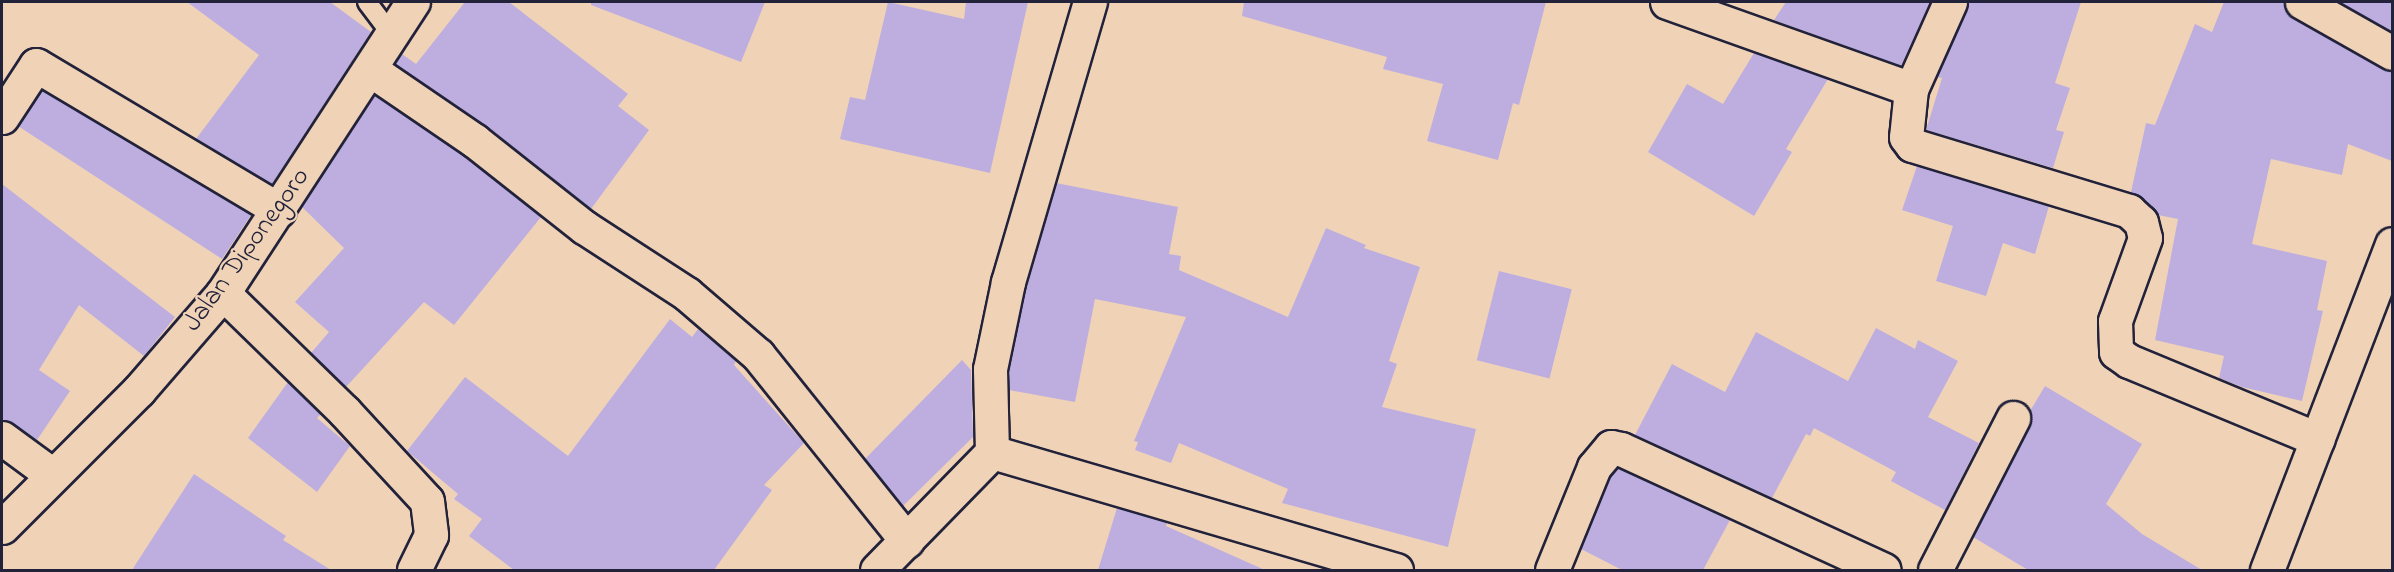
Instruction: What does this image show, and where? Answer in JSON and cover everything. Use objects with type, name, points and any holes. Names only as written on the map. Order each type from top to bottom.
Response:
[{"type":"street","name":"Jalan Diponegoro","points":[[2,527],[51,474],[138,390],[224,293],[413,2]]},
{"type":"street","points":[[877,570],[992,452],[990,369],[1008,282],[1090,2]]},
{"type":"street","points":[[1667,2],[1911,89]]},
{"type":"street","points":[[1950,2],[1911,89],[1906,137],[1912,145],[2129,211],[2141,222],[2145,238],[2115,321],[2116,352],[2318,439]]},
{"type":"street","points":[[2302,2],[2392,53]]},
{"type":"street","points":[[2,117],[36,65],[279,210]]},
{"type":"street","points":[[370,70],[475,141],[584,227],[687,294],[758,355],[907,541]]},
{"type":"street","points":[[2267,570],[2392,244]]},
{"type":"street","points":[[224,293],[344,411],[427,501],[431,535],[414,570]]},
{"type":"street","points":[[1935,570],[2013,418]]},
{"type":"street","points":[[2,438],[51,474]]},
{"type":"street","points":[[1552,570],[1594,467],[1611,447],[1621,448],[1884,570]]},
{"type":"street","points":[[992,452],[1396,570]]},
{"type":"lane","points":[[367,2],[392,35]]},
{"type":"building","points":[[187,2],[330,2],[371,32],[272,184],[196,139],[259,55]]},
{"type":"building","points":[[465,2],[509,2],[628,94],[618,106],[649,130],[591,209],[487,126],[395,64],[402,54],[416,64]]},
{"type":"building","points":[[591,2],[765,2],[741,62],[591,5]]},
{"type":"building","points":[[888,2],[964,19],[966,2],[1028,2],[990,173],[840,139],[850,97],[865,100]]},
{"type":"building","points":[[1244,2],[1546,2],[1519,105],[1513,103],[1498,160],[1427,141],[1443,84],[1383,69],[1387,57],[1242,16]]},
{"type":"building","points":[[1786,2],[1930,2],[1901,66],[1774,20]]},
{"type":"building","points":[[1968,2],[2081,2],[2055,83],[2070,88],[2056,130],[2064,132],[2053,168],[1926,130],[1942,78],[1937,77]]},
{"type":"building","points":[[2224,2],[2283,2],[2293,18],[2392,72],[2392,161],[2348,144],[2342,175],[2271,159],[2252,244],[2327,261],[2317,310],[2323,311],[2302,401],[2242,387],[2219,378],[2224,356],[2155,340],[2178,219],[2158,215],[2131,192],[2146,123],[2155,125],[2195,24],[2212,32]]},
{"type":"building","points":[[2339,2],[2392,2],[2392,32]]},
{"type":"building","points":[[1754,53],[1828,79],[1786,149],[1792,152],[1754,216],[1648,152],[1687,84],[1723,104]]},
{"type":"building","points":[[42,90],[251,215],[222,259],[18,126]]},
{"type":"building","points":[[375,95],[464,156],[541,217],[454,325],[424,302],[346,387],[311,353],[329,332],[295,302],[344,248],[302,207]]},
{"type":"building","points":[[1917,166],[2049,206],[2035,254],[2003,243],[1986,296],[1936,281],[1953,226],[1902,210]]},
{"type":"building","points":[[1056,183],[1178,207],[1169,254],[1181,256],[1179,270],[1288,317],[1326,228],[1366,245],[1364,248],[1420,267],[1389,361],[1397,364],[1382,407],[1476,429],[1448,547],[1282,503],[1288,489],[1179,443],[1171,463],[1135,450],[1138,442],[1134,441],[1186,317],[1095,299],[1075,402],[1009,390],[1009,371],[1026,287]]},
{"type":"building","points":[[2,184],[175,317],[144,356],[79,305],[39,370],[70,391],[37,440],[2,420]]},
{"type":"building","points":[[1499,271],[1572,289],[1550,378],[1477,360]]},
{"type":"building","points":[[670,319],[692,337],[698,329],[736,361],[734,365],[804,443],[764,485],[772,490],[714,570],[514,570],[469,536],[482,519],[454,499],[458,494],[407,451],[465,377],[568,456]]},
{"type":"building","points":[[1876,328],[1915,349],[1918,340],[1958,361],[1928,417],[1979,443],[1945,510],[1891,481],[1896,472],[1814,428],[1810,436],[1806,434],[1772,498],[1635,435],[1672,364],[1725,392],[1756,332],[1848,381]]},
{"type":"building","points":[[962,360],[971,370],[973,437],[903,506],[865,459]]},
{"type":"building","points":[[288,382],[321,414],[317,418],[350,446],[317,492],[248,438]]},
{"type":"building","points":[[2045,386],[2142,444],[2106,504],[2142,534],[2202,570],[2028,570],[1973,537],[2030,427],[2030,411]]},
{"type":"building","points":[[1618,468],[1730,520],[1703,570],[1622,570],[1581,549],[1610,477]]},
{"type":"building","points":[[194,474],[286,536],[283,540],[331,570],[132,570]]},
{"type":"building","points":[[1117,508],[1167,523],[1166,526],[1265,570],[1098,570]]}]
